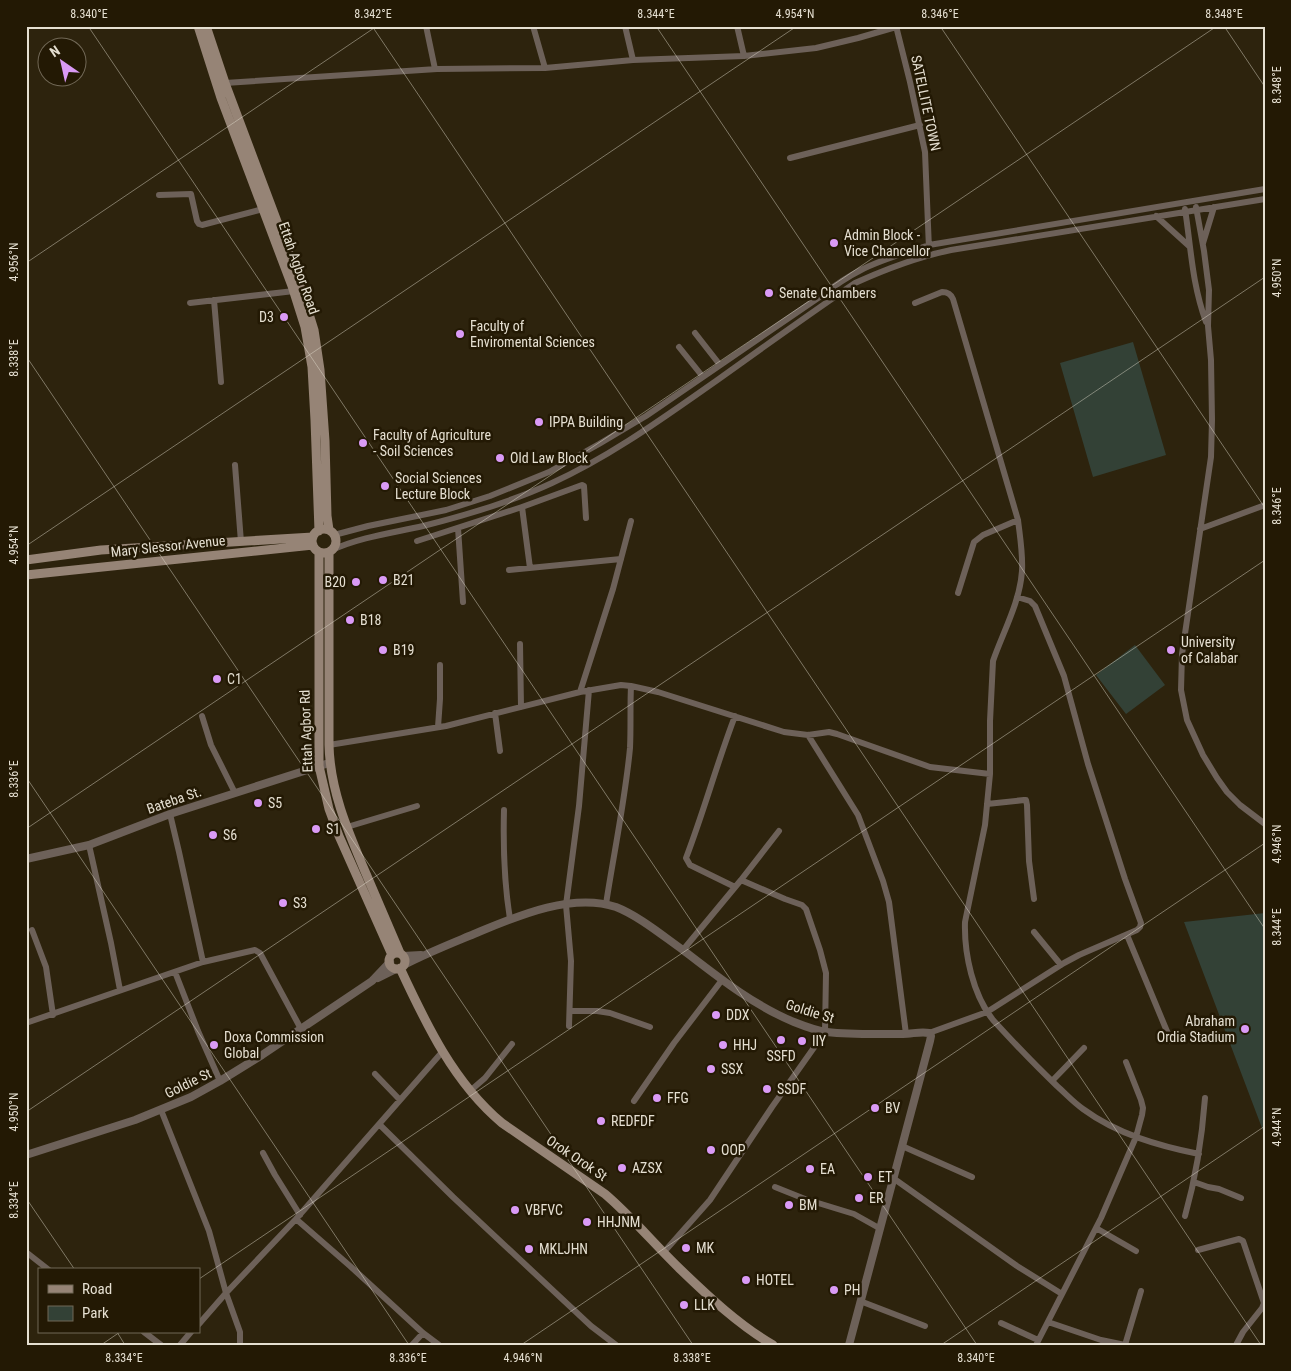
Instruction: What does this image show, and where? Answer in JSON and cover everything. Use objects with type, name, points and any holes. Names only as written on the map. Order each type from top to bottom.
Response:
[{"type":"main road","name":"Ettah Agbor Road","points":[[198,26],[221,98],[294,291],[305,327],[312,367],[321,544],[336,543],[331,533],[327,516],[325,441],[320,370],[314,330],[296,272],[224,83],[206,26]]},
{"type":"main road","points":[[321,544],[322,530],[331,533]]},
{"type":"main road","name":"Mary Slessor Avenue","points":[[26,560],[100,550],[241,542],[321,544]]},
{"type":"main road","name":"Mary Slessor Avenue","points":[[26,575],[321,544]]},
{"type":"main road","name":"Ettah Agbor Rd","points":[[321,544],[329,763],[346,827],[398,961]]},
{"type":"main road","name":"Ettah Agbor Rd","points":[[321,544],[319,766],[329,809],[339,836],[398,961]]},
{"type":"main road","name":"Orok Orok St","points":[[398,961],[412,994],[443,1051],[470,1091],[487,1111],[605,1194],[681,1270],[737,1320],[773,1345]]},
{"type":"street","points":[[426,26],[435,69]]},
{"type":"street","points":[[533,26],[545,68]]},
{"type":"street","points":[[625,26],[633,60]]},
{"type":"street","points":[[738,26],[744,56]]},
{"type":"street","points":[[224,83],[435,69],[545,68],[633,60],[744,56],[816,48],[896,27]]},
{"type":"street","name":"SATELLITE TOWN","points":[[896,27],[925,152],[929,254]]},
{"type":"street","points":[[790,158],[920,125]]},
{"type":"street","points":[[331,533],[446,510],[517,486],[564,464],[608,440],[840,282],[862,269],[884,260],[929,245],[1265,190]]},
{"type":"street","points":[[159,194],[191,194],[197,221],[202,225],[263,209]]},
{"type":"street","points":[[321,544],[349,542],[423,526],[500,504],[553,483],[594,462],[644,432],[855,283],[890,268],[929,254],[1265,199]]},
{"type":"street","points":[[1194,201],[1203,244],[1209,290],[1208,326],[1211,360],[1212,429],[1211,457],[1182,654],[1181,690],[1187,720],[1203,755],[1227,792],[1240,805],[1265,824]]},
{"type":"street","points":[[1183,203],[1199,303],[1208,326]]},
{"type":"street","points":[[1203,244],[1214,206]]},
{"type":"street","points":[[1156,216],[1189,246]]},
{"type":"street","points":[[190,303],[294,291]]},
{"type":"street","points":[[915,303],[942,292],[947,292],[953,299],[1018,520],[1022,559],[1022,572],[1017,597],[993,661],[990,774],[985,825],[965,922],[968,960],[980,999],[986,1012],[1052,1081],[1082,1109],[1136,1137],[1167,1148],[1199,1154]]},
{"type":"street","points":[[214,300],[221,382]]},
{"type":"street","points":[[695,333],[720,365]]},
{"type":"street","points":[[679,347],[703,377]]},
{"type":"street","points":[[235,465],[241,542]]},
{"type":"street","points":[[418,541],[583,485],[586,518]]},
{"type":"street","points":[[1200,530],[1265,505]]},
{"type":"street","points":[[522,507],[530,568]]},
{"type":"street","points":[[958,593],[974,542],[984,535],[1018,520]]},
{"type":"street","points":[[580,692],[613,588],[631,521]]},
{"type":"street","points":[[458,528],[463,602]]},
{"type":"street","points":[[509,570],[621,559]]},
{"type":"street","points":[[848,1345],[930,1041],[931,1036],[929,1033],[986,1012],[1079,955],[1140,927],[1088,764],[1064,676],[1036,606],[1030,601],[1017,597]]},
{"type":"street","points":[[520,644],[521,707]]},
{"type":"street","points":[[438,727],[440,665]]},
{"type":"street","points":[[328,745],[438,727],[580,692],[621,685],[658,692],[784,732],[808,735],[828,732],[930,767],[990,774]]},
{"type":"street","points":[[606,904],[622,816],[630,747],[631,686]]},
{"type":"street","points":[[569,1026],[571,961],[566,904],[580,806],[589,690]]},
{"type":"street","points":[[495,714],[500,751]]},
{"type":"street","points":[[202,716],[211,745],[235,793]]},
{"type":"street","points":[[735,716],[686,858],[690,865],[735,887]]},
{"type":"street","points":[[808,735],[858,815],[883,881],[889,902],[906,1034]]},
{"type":"street","name":"Bateba St.","points":[[26,859],[89,844],[170,814],[329,763]]},
{"type":"street","points":[[987,804],[1026,800],[1029,861],[1034,899]]},
{"type":"street","points":[[346,827],[416,806]]},
{"type":"street","points":[[504,810],[503,854],[510,919]]},
{"type":"street","points":[[170,814],[203,962]]},
{"type":"street","points":[[683,950],[779,831]]},
{"type":"street","points":[[89,844],[120,990]]},
{"type":"street","points":[[664,1252],[710,1200],[825,1032],[826,973],[806,909],[802,905],[741,880]]},
{"type":"street","name":"Goldie St","points":[[26,1155],[88,1136],[161,1110],[191,1097],[220,1081],[301,1029],[372,982],[398,961],[423,955],[536,910],[566,904],[584,902],[606,904],[623,910],[683,950],[749,999],[795,1023],[825,1032],[929,1033]]},
{"type":"street","points":[[32,930],[46,968],[53,1015]]},
{"type":"street","points":[[1034,932],[1061,965]]},
{"type":"street","points":[[1127,934],[1171,1041]]},
{"type":"street","points":[[26,1023],[203,962],[255,950],[258,951],[301,1029]]},
{"type":"street","points":[[175,972],[220,1081]]},
{"type":"street","points":[[634,1101],[674,1043],[722,980]]},
{"type":"street","points":[[570,1011],[610,1013],[650,1027]]},
{"type":"street","points":[[470,1091],[485,1078],[512,1044]]},
{"type":"street","points":[[1052,1081],[1084,1048]]},
{"type":"street","points":[[200,1323],[298,1217],[443,1051]]},
{"type":"street","points":[[1000,1323],[1037,1342],[1096,1228],[1136,1137],[1142,1115],[1141,1100],[1126,1062]]},
{"type":"street","points":[[375,1074],[400,1100]]},
{"type":"street","points":[[1185,1216],[1199,1154],[1205,1098]]},
{"type":"street","points":[[161,1110],[209,1231],[226,1293],[240,1332],[240,1345]]},
{"type":"street","points":[[379,1124],[453,1197],[591,1326],[616,1345]]},
{"type":"street","points":[[902,1146],[972,1177]]},
{"type":"street","points":[[263,1153],[298,1217],[423,1333],[439,1345]]},
{"type":"street","points":[[893,1178],[1017,1266],[1062,1294]]},
{"type":"street","points":[[1194,1182],[1208,1187],[1219,1188],[1241,1198]]},
{"type":"street","points":[[775,1187],[805,1199],[854,1214],[879,1228]]},
{"type":"street","points":[[1096,1228],[1136,1251]]},
{"type":"street","points":[[1198,1250],[1239,1239],[1243,1241],[1264,1303],[1236,1345]]},
{"type":"street","points":[[26,1252],[46,1268]]},
{"type":"street","points":[[1048,1322],[1101,1340],[1125,1345],[1141,1291]]},
{"type":"street","points":[[860,1301],[925,1326]]},
{"type":"street","points":[[412,1345],[423,1333]]},
{"type":"street","points":[[147,1334],[161,1345]]},
{"type":"street","points":[[180,1345],[190,1334]]},
{"type":"green space","points":[[1133,342],[1166,455],[1093,477],[1060,363]]},
{"type":"green space","points":[[1135,645],[1165,685],[1126,714],[1096,675]]},
{"type":"green space","name":"Abraham Ordia Stadium","points":[[1265,913],[1265,1136],[1184,922]]},
{"type":"place","name":"Admin Block - Vice Chancellor","points":[[834,243]]},
{"type":"place","name":"Senate Chambers","points":[[769,293]]},
{"type":"place","name":"D3","points":[[284,317]]},
{"type":"place","name":"Faculty of Enviromental Sciences","points":[[460,334]]},
{"type":"place","name":"IPPA Building","points":[[539,422]]},
{"type":"place","name":"Faculty of Agriculture - Soil Sciences","points":[[363,443]]},
{"type":"place","name":"Old Law Block","points":[[500,458]]},
{"type":"place","name":"Social Sciences Lecture Block","points":[[385,486]]},
{"type":"place","name":"B21","points":[[383,580]]},
{"type":"place","name":"B20","points":[[356,582]]},
{"type":"place","name":"B18","points":[[350,620]]},
{"type":"place","name":"B19","points":[[383,650]]},
{"type":"place","name":"University of Calabar","points":[[1171,650]]},
{"type":"place","name":"C1","points":[[217,679]]},
{"type":"place","name":"S5","points":[[258,803]]},
{"type":"place","name":"S1","points":[[316,829]]},
{"type":"place","name":"S6","points":[[213,835]]},
{"type":"place","name":"S3","points":[[283,903]]},
{"type":"place","name":"DDX","points":[[716,1015]]},
{"type":"place","name":"Abraham Ordia Stadium","points":[[1245,1029]]},
{"type":"place","name":"SSFD","points":[[781,1040]]},
{"type":"place","name":"IIY","points":[[802,1041]]},
{"type":"place","name":"Doxa Commission Global","points":[[214,1045]]},
{"type":"place","name":"HHJ","points":[[723,1045]]},
{"type":"place","name":"SSX","points":[[711,1069]]},
{"type":"place","name":"SSDF","points":[[767,1089]]},
{"type":"place","name":"FFG","points":[[657,1098]]},
{"type":"place","name":"BV","points":[[875,1108]]},
{"type":"place","name":"REDFDF","points":[[601,1121]]},
{"type":"place","name":"OOP","points":[[711,1150]]},
{"type":"place","name":"AZSX","points":[[622,1168]]},
{"type":"place","name":"EA","points":[[810,1169]]},
{"type":"place","name":"ET","points":[[868,1177]]},
{"type":"place","name":"ER","points":[[859,1198]]},
{"type":"place","name":"BM","points":[[789,1205]]},
{"type":"place","name":"VBFVC","points":[[515,1210]]},
{"type":"place","name":"HHJNM","points":[[587,1222]]},
{"type":"place","name":"MK","points":[[686,1248]]},
{"type":"place","name":"MKLJHN","points":[[529,1249]]},
{"type":"place","name":"HOTEL","points":[[746,1280]]},
{"type":"place","name":"PH","points":[[834,1290]]},
{"type":"place","name":"LLK","points":[[684,1305]]}]
